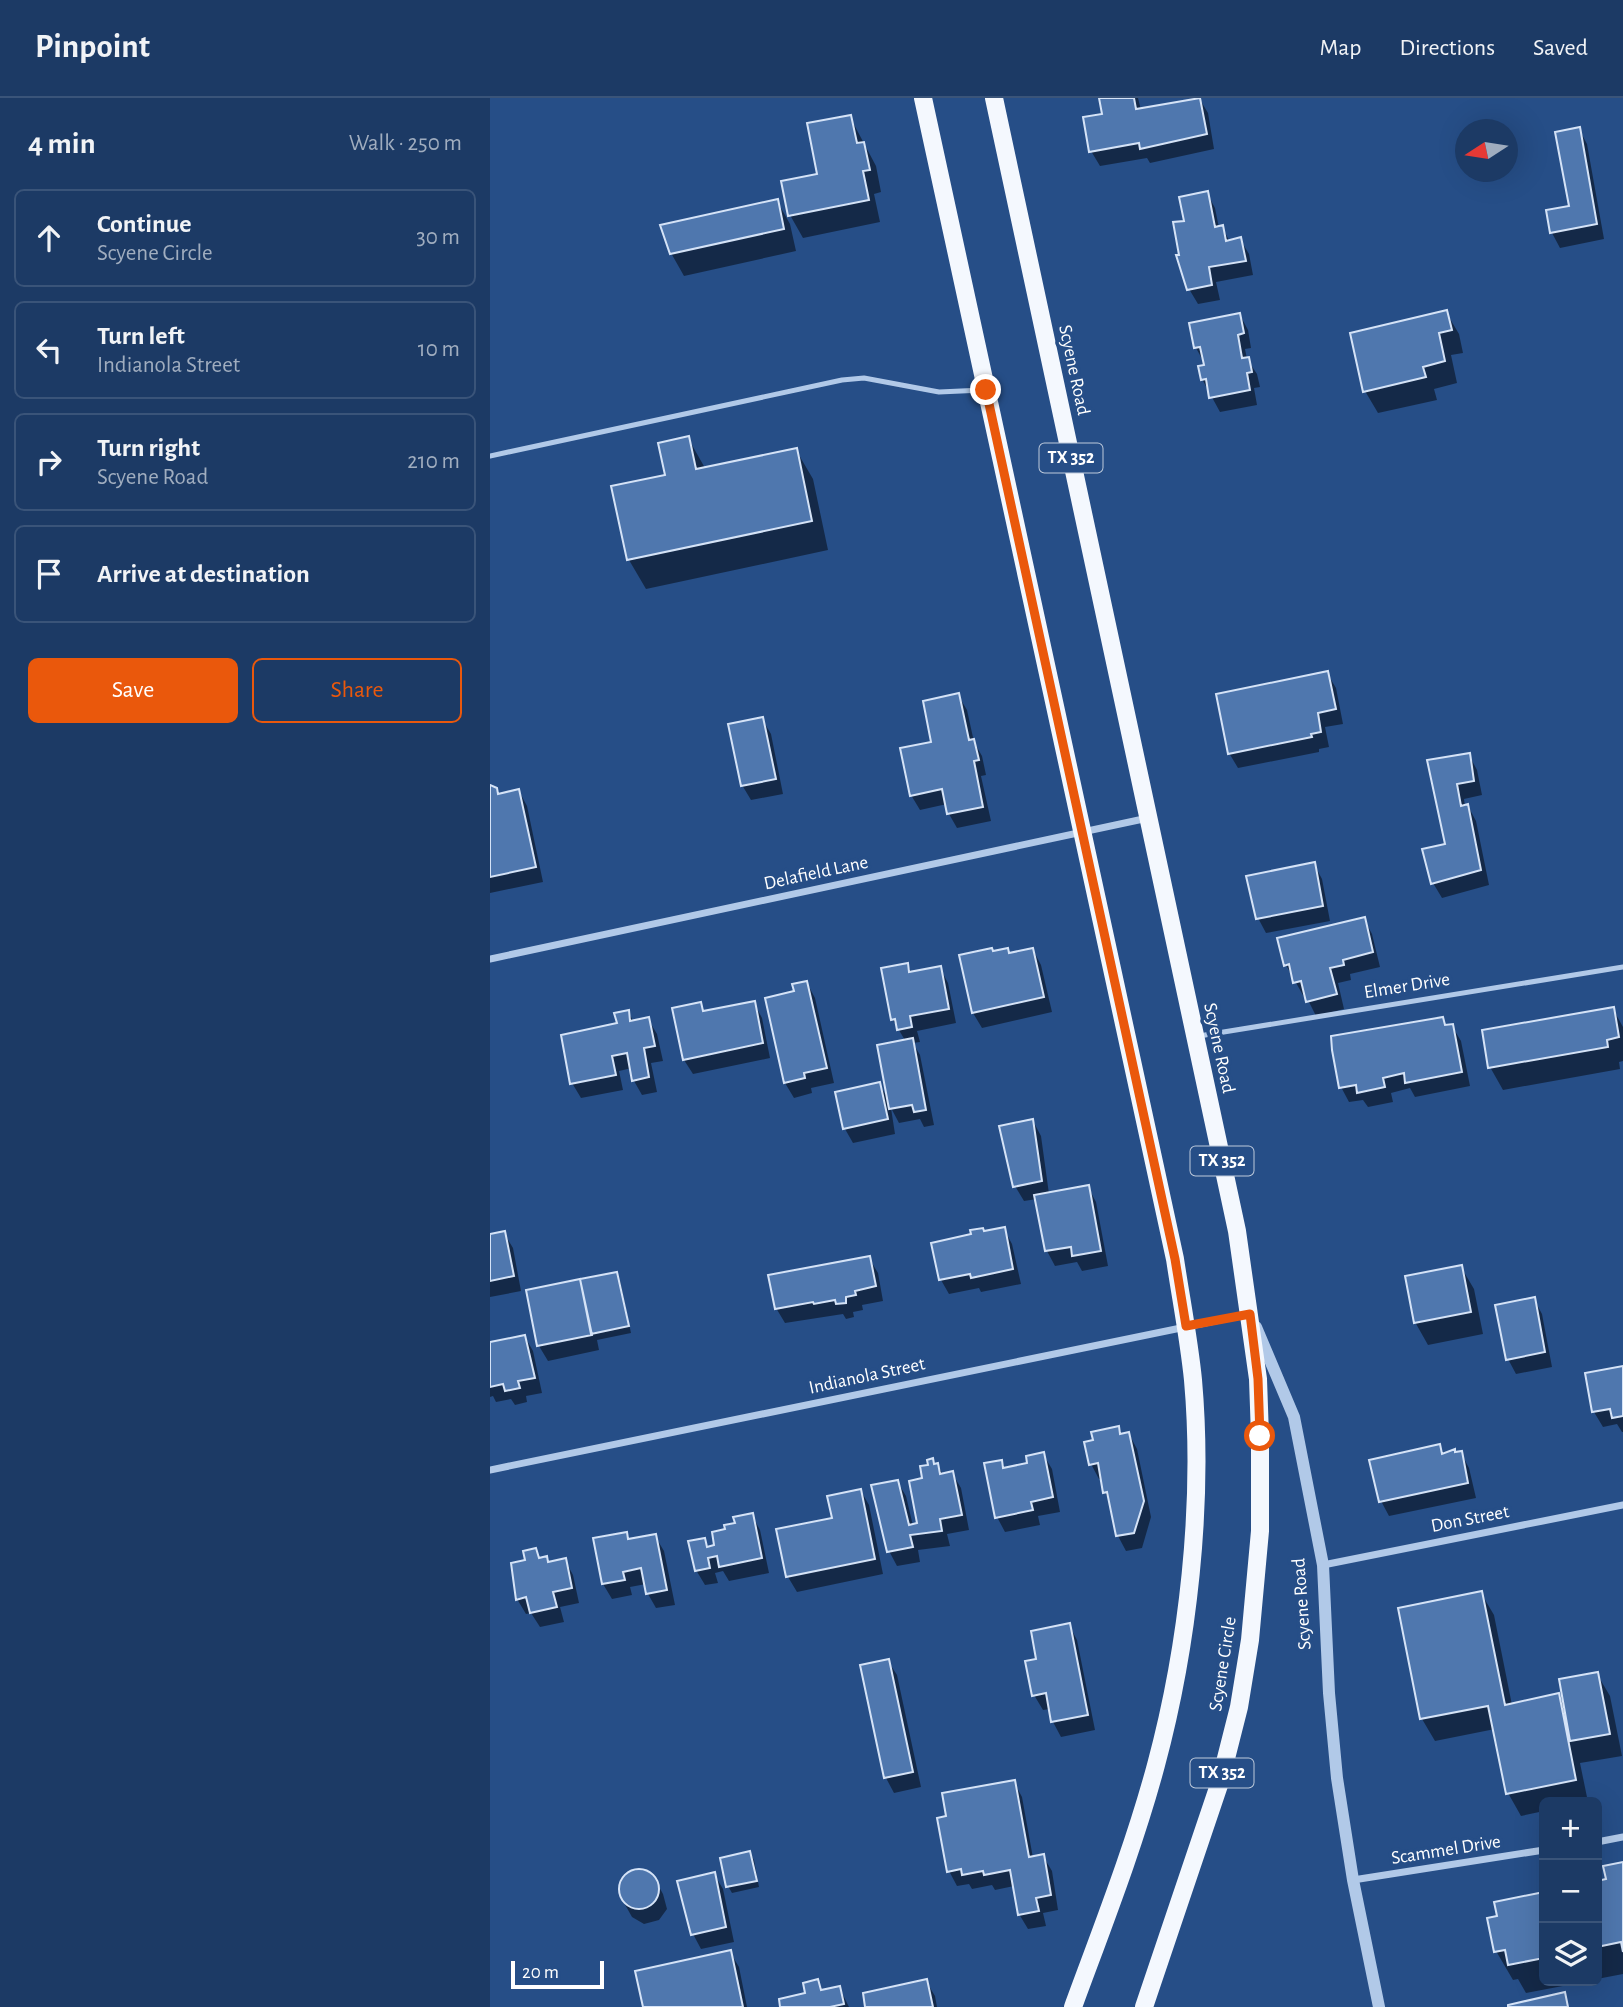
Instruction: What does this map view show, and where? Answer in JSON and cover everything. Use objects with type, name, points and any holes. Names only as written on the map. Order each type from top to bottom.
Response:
[{"type":"main road","points":[[923,98],[1175,1259],[1193,1382],[1193,1538],[1184,1630],[1156,1765],[1073,2007]]},
{"type":"main road","name":"Scyene Road","points":[[994,98],[1237,1231],[1250,1314]]},
{"type":"main road","name":"Scyene Circle","points":[[1144,2007],[1220,1782],[1239,1707],[1250,1640],[1261,1497],[1258,1379],[1250,1314]]},
{"type":"street","name":"Delafield Lane","points":[[490,959],[1149,818]]},
{"type":"street","name":"Indianola Street","points":[[490,1470],[1250,1314]]},
{"type":"street","name":"Scyene Road","points":[[1250,1314],[1294,1417],[1323,1565],[1337,1778],[1374,2006]]},
{"type":"street","name":"Don Street","points":[[1323,1565],[1623,1505]]},
{"type":"street","points":[[1602,1841],[1623,1837]]},
{"type":"street","name":"Scammel Drive","points":[[1353,1880],[1539,1851]]},
{"type":"lane","points":[[490,456],[842,380],[864,378],[939,392],[986,390]]},
{"type":"lane","name":"Elmer Drive","points":[[1196,1037],[1623,967]]},
{"type":"building","points":[[1099,98],[1134,98],[1136,109],[1200,98],[1207,134],[1140,149],[1139,143],[1089,152],[1083,117],[1102,114]]},
{"type":"building","points":[[851,115],[857,143],[864,142],[870,170],[863,171],[869,200],[788,216],[781,181],[817,174],[807,123]]},
{"type":"building","points":[[1580,127],[1597,224],[1550,233],[1546,210],[1569,206],[1555,132]]},
{"type":"building","points":[[1208,191],[1215,227],[1223,225],[1226,241],[1241,237],[1246,261],[1209,267],[1212,285],[1187,290],[1176,255],[1179,255],[1173,222],[1184,221],[1179,197]]},
{"type":"building","points":[[778,199],[784,229],[670,254],[660,225]]},
{"type":"building","points":[[1447,310],[1452,330],[1439,333],[1445,361],[1423,367],[1426,377],[1363,392],[1350,333]]},
{"type":"building","points":[[1240,313],[1244,333],[1238,335],[1242,358],[1249,357],[1252,372],[1247,373],[1250,390],[1209,398],[1206,379],[1201,380],[1198,366],[1204,365],[1200,347],[1194,348],[1189,323]]},
{"type":"building","points":[[689,436],[696,469],[797,448],[812,521],[627,560],[611,486],[665,475],[658,443]]},
{"type":"building","points":[[1328,671],[1336,709],[1318,713],[1321,732],[1311,734],[1312,737],[1228,754],[1216,694]]},
{"type":"building","points":[[959,693],[969,740],[974,739],[979,760],[974,761],[983,807],[947,814],[942,789],[910,796],[900,748],[931,742],[923,701]]},
{"type":"building","points":[[763,717],[776,779],[741,786],[728,724]]},
{"type":"building","points":[[1470,753],[1474,781],[1457,784],[1461,806],[1468,804],[1481,870],[1431,884],[1422,849],[1445,844],[1427,760]]},
{"type":"building","points":[[490,785],[497,788],[498,794],[519,789],[536,867],[490,877]]},
{"type":"building","points":[[1315,862],[1323,906],[1256,919],[1246,876]]},
{"type":"building","points":[[1365,917],[1373,952],[1343,960],[1344,965],[1330,968],[1337,994],[1306,1002],[1301,981],[1293,983],[1289,964],[1284,966],[1277,938]]},
{"type":"building","points":[[992,948],[993,951],[1008,948],[1009,953],[1033,948],[1044,997],[972,1013],[959,955]]},
{"type":"building","points":[[908,963],[909,972],[941,966],[949,1009],[910,1016],[912,1027],[897,1030],[895,1019],[891,1020],[881,968]]},
{"type":"building","points":[[807,981],[827,1068],[804,1073],[805,1078],[784,1083],[765,998],[794,991],[792,984]]},
{"type":"building","points":[[755,1001],[763,1043],[683,1060],[672,1008],[701,1002],[703,1011]]},
{"type":"building","points":[[1614,1007],[1619,1037],[1607,1040],[1608,1047],[1488,1068],[1482,1030]]},
{"type":"building","points":[[629,1010],[630,1021],[649,1017],[655,1046],[644,1048],[649,1077],[632,1081],[627,1053],[612,1056],[616,1075],[570,1084],[561,1035],[617,1023],[614,1013]]},
{"type":"building","points":[[1443,1017],[1445,1025],[1453,1024],[1462,1072],[1405,1083],[1404,1073],[1383,1078],[1385,1087],[1357,1093],[1356,1085],[1339,1088],[1331,1036]]},
{"type":"building","points":[[913,1038],[926,1110],[914,1112],[912,1105],[889,1109],[877,1045]]},
{"type":"building","points":[[880,1082],[888,1119],[843,1129],[835,1092]]},
{"type":"building","points":[[1033,1119],[1042,1181],[1013,1187],[999,1126]]},
{"type":"building","points":[[1089,1185],[1101,1251],[1072,1256],[1071,1247],[1045,1251],[1034,1195]]},
{"type":"building","points":[[1005,1227],[1013,1269],[971,1278],[970,1274],[939,1280],[931,1243],[971,1234],[970,1230],[983,1228],[984,1231]]},
{"type":"building","points":[[505,1231],[514,1276],[490,1281],[490,1234]]},
{"type":"building","points":[[870,1256],[876,1286],[855,1291],[856,1295],[846,1297],[846,1303],[836,1304],[835,1300],[775,1309],[768,1275]]},
{"type":"building","points":[[1462,1265],[1471,1312],[1414,1323],[1405,1276]]},
{"type":"building","points":[[617,1272],[629,1326],[591,1334],[580,1279]]},
{"type":"building","points":[[580,1279],[592,1335],[537,1346],[526,1290]]},
{"type":"building","points":[[1535,1297],[1545,1352],[1506,1360],[1495,1305]]},
{"type":"building","points":[[525,1335],[535,1378],[518,1381],[520,1388],[505,1391],[503,1384],[490,1387],[490,1342]]},
{"type":"building","points":[[1623,1366],[1623,1416],[1612,1418],[1610,1409],[1592,1412],[1585,1373]]},
{"type":"building","points":[[1119,1426],[1120,1434],[1129,1432],[1144,1501],[1134,1533],[1116,1536],[1107,1492],[1103,1493],[1098,1463],[1089,1465],[1084,1442],[1093,1440],[1091,1432]]},
{"type":"building","points":[[1440,1444],[1442,1454],[1455,1449],[1455,1452],[1462,1451],[1468,1483],[1379,1502],[1369,1460]]},
{"type":"building","points":[[1044,1452],[1053,1497],[1031,1502],[1033,1510],[995,1518],[984,1463],[1002,1460],[1003,1468],[1027,1463],[1026,1456]]},
{"type":"building","points":[[933,1458],[934,1464],[938,1463],[940,1474],[953,1471],[962,1515],[940,1519],[942,1531],[910,1535],[913,1547],[887,1552],[871,1485],[898,1480],[909,1525],[917,1523],[909,1481],[922,1478],[920,1466],[928,1465],[927,1460]]},
{"type":"building","points":[[861,1489],[875,1559],[786,1577],[776,1529],[832,1518],[827,1496]]},
{"type":"building","points":[[753,1513],[762,1558],[719,1567],[717,1556],[708,1558],[710,1568],[695,1571],[688,1541],[705,1538],[707,1547],[714,1545],[712,1532],[725,1529],[724,1525],[735,1523],[733,1517]]},
{"type":"building","points":[[627,1532],[628,1539],[656,1534],[667,1590],[646,1594],[641,1568],[623,1572],[625,1580],[602,1584],[593,1538]]},
{"type":"building","points":[[536,1548],[539,1558],[547,1556],[548,1562],[566,1558],[572,1588],[553,1592],[557,1607],[530,1613],[526,1597],[516,1600],[511,1563],[525,1560],[523,1551]]},
{"type":"building","points":[[1482,1591],[1505,1705],[1559,1693],[1576,1780],[1506,1794],[1488,1706],[1420,1719],[1398,1608]]},
{"type":"building","points":[[1070,1623],[1088,1715],[1051,1722],[1046,1693],[1032,1696],[1025,1661],[1036,1659],[1031,1631]]},
{"type":"building","points":[[889,1659],[913,1772],[884,1778],[860,1665]]},
{"type":"building","points":[[1598,1672],[1610,1734],[1570,1741],[1559,1679]]},
{"type":"building","points":[[1015,1780],[1029,1857],[1044,1854],[1051,1895],[1036,1898],[1039,1911],[1018,1915],[1010,1870],[984,1875],[983,1871],[962,1875],[961,1869],[947,1872],[937,1818],[946,1816],[942,1793]]},
{"type":"building","points":[[750,1851],[757,1881],[726,1887],[720,1858]]},
{"type":"building","points":[[1623,1862],[1623,1952],[1621,1942],[1602,1946],[1602,1880],[1606,1879],[1603,1866]]},
{"type":"building","points":[[639,1869],[653,1875],[659,1889],[653,1903],[639,1909],[625,1903],[619,1889],[625,1875]]},
{"type":"building","points":[[715,1872],[726,1927],[691,1935],[677,1881]]},
{"type":"building","points":[[1539,1893],[1539,1959],[1508,1965],[1505,1950],[1494,1952],[1487,1918],[1497,1916],[1494,1902]]},
{"type":"building","points":[[731,1950],[743,2007],[643,2007],[635,1971]]},
{"type":"building","points":[[818,1979],[821,1990],[840,1986],[844,2004],[830,2007],[780,2007],[779,1999],[805,1993],[803,1983]]},
{"type":"building","points":[[927,1979],[933,2007],[865,2007],[863,1993]]},
{"type":"building","points":[[1565,1992],[1568,2007],[1508,2007],[1508,2005]]},
{"type":"route","points":[[986,390],[1175,1259],[1186,1326],[1250,1314],[1258,1379],[1260,1436]]}]
